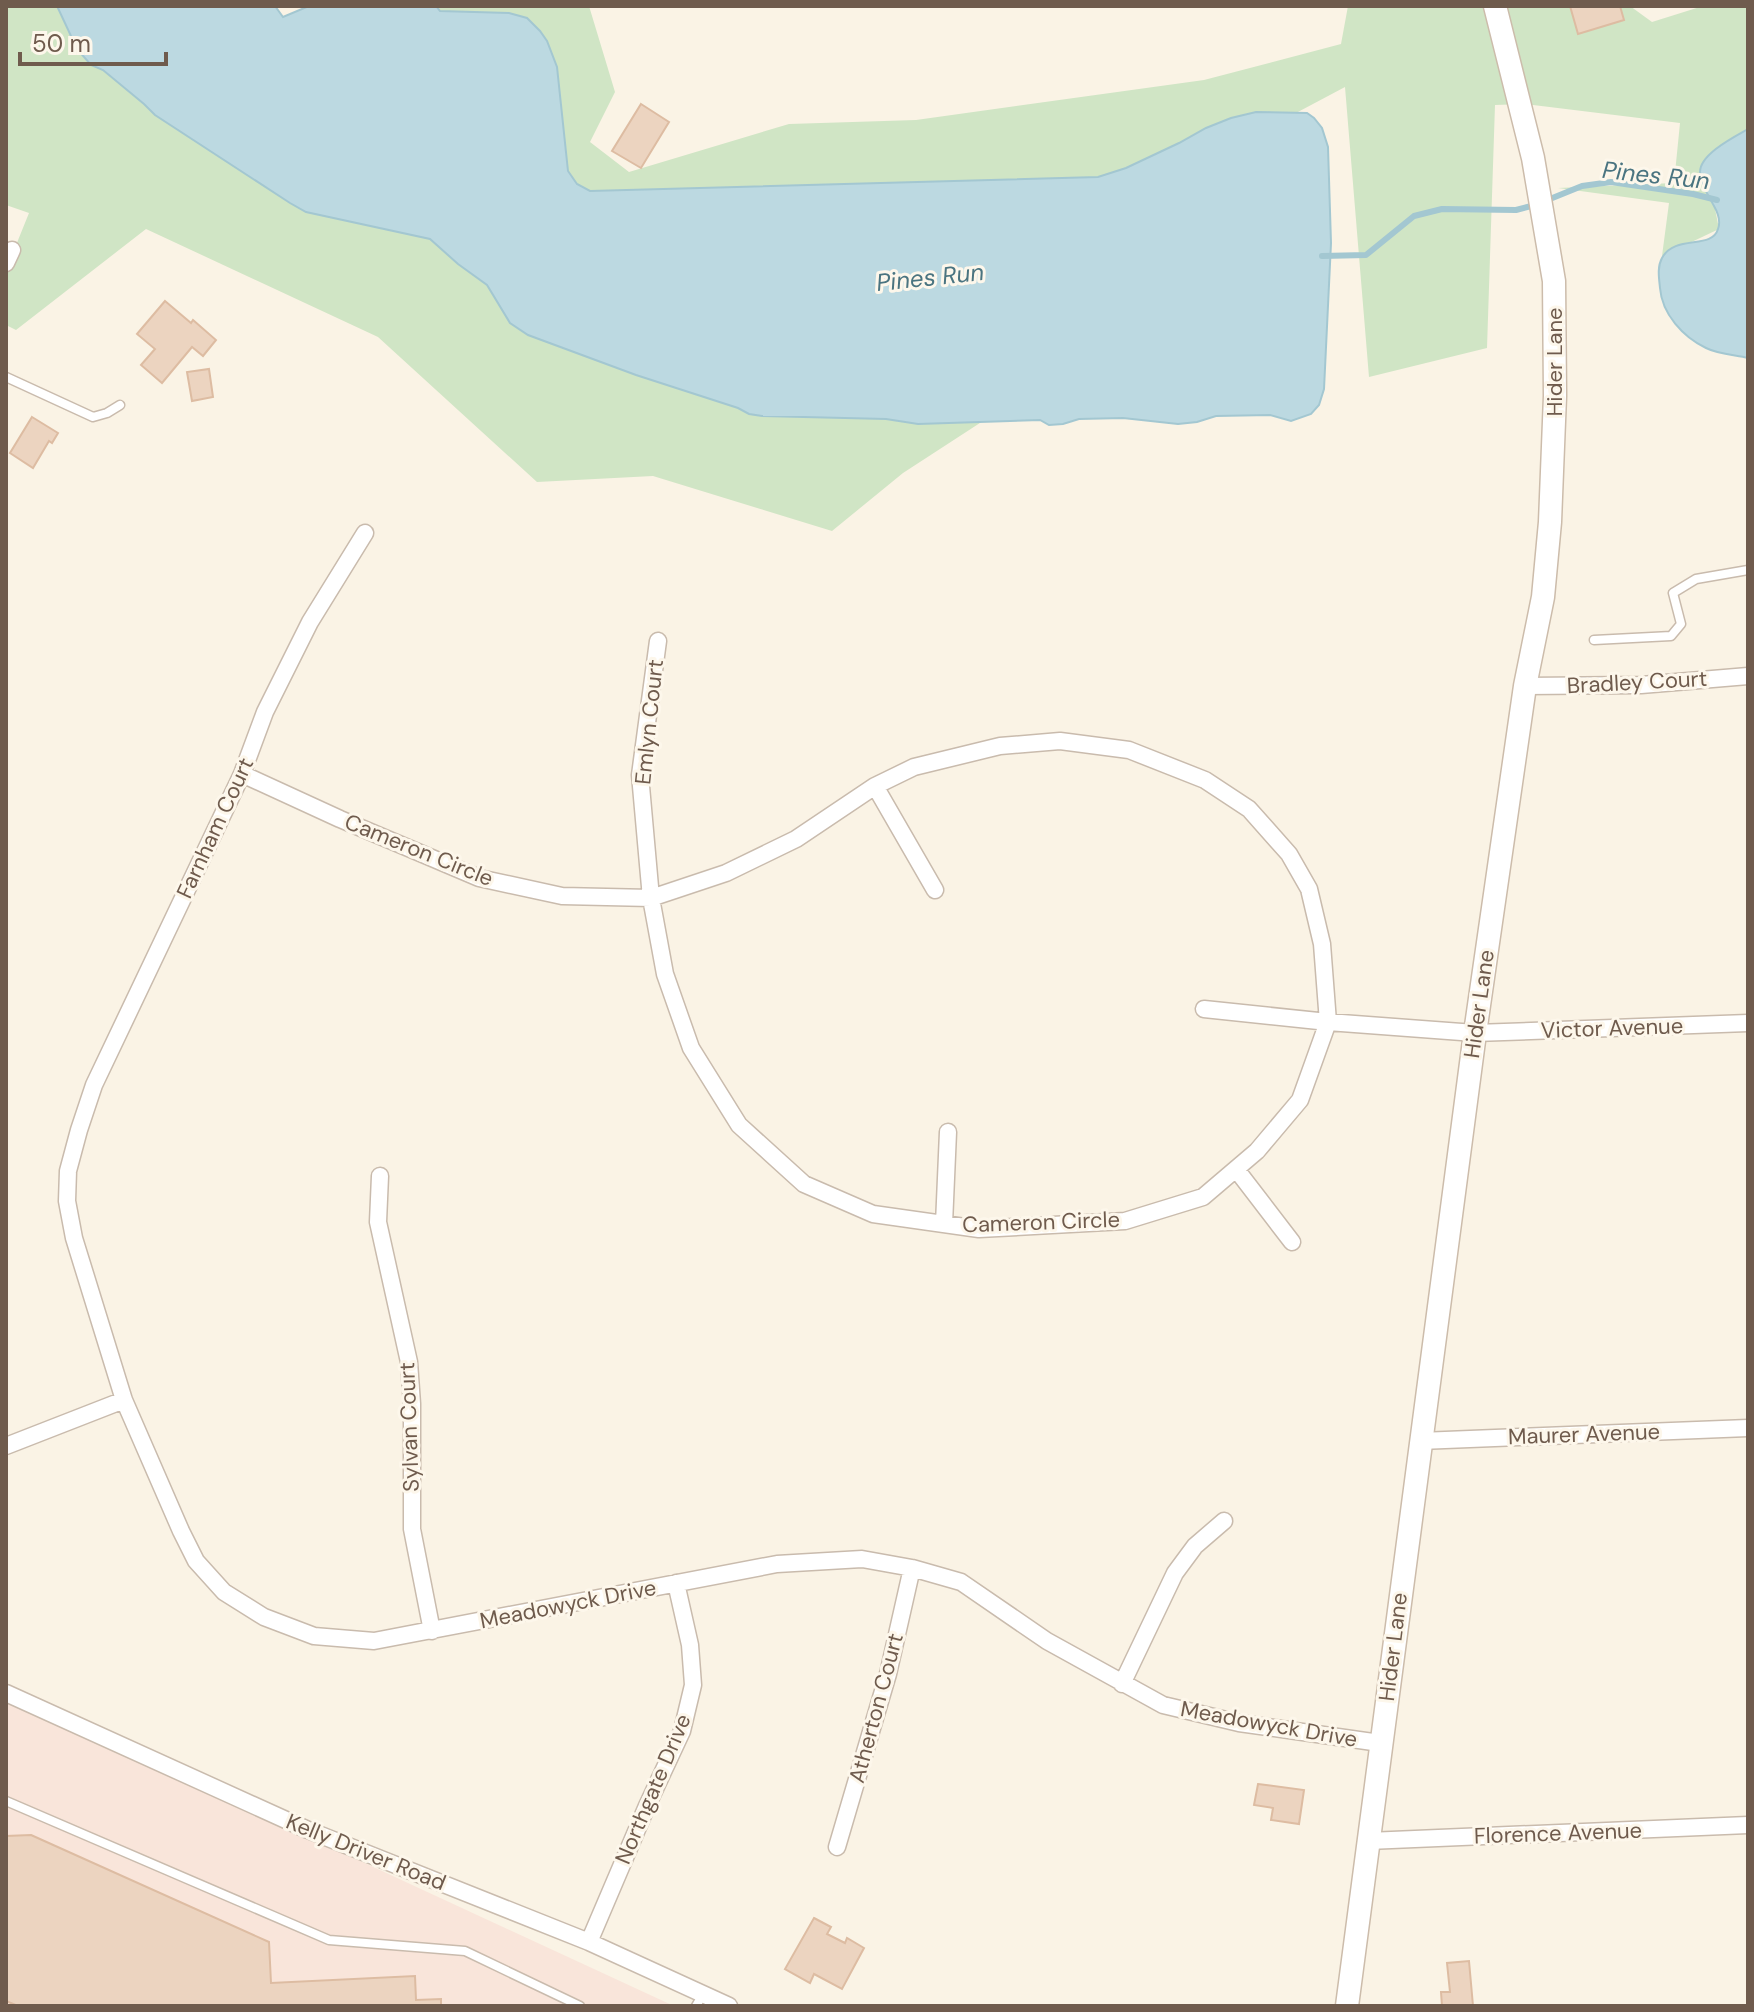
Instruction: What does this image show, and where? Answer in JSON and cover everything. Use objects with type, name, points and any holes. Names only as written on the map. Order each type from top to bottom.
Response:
[{"type":"street","name":"Hider Lane","points":[[1347,2006],[1475,1033],[1525,686],[1543,597],[1550,522],[1555,396],[1554,281],[1533,158],[1495,6]]},
{"type":"street","name":"Farnham Court","points":[[79,1130],[94,1085],[242,774],[265,712],[310,622],[365,533]]},
{"type":"street","name":"Emlyn Court","points":[[651,898],[640,775],[658,641]]},
{"type":"street","name":"Bradley Court","points":[[1525,686],[1641,685],[1748,676]]},
{"type":"street","name":"Cameron Circle","points":[[242,774],[479,878],[562,896],[651,898],[726,873],[796,839],[875,786],[914,767],[1000,746],[1060,741],[1129,750],[1205,780],[1249,809],[1289,854],[1309,889],[1322,944],[1328,1022],[1300,1100],[1257,1151],[1203,1197],[1125,1221],[979,1229],[873,1214],[804,1184],[739,1125],[691,1048],[665,974],[651,898]]},
{"type":"street","points":[[875,786],[935,890]]},
{"type":"street","points":[[1204,1009],[1475,1033]]},
{"type":"street","name":"Victor Avenue","points":[[1475,1033],[1748,1023]]},
{"type":"street","name":"Meadowyck Drive","points":[[79,1130],[68,1171],[67,1201],[74,1238],[124,1400],[196,1561],[224,1592],[264,1617],[314,1636],[374,1641],[777,1564],[862,1559],[912,1568],[961,1582],[1047,1641],[1163,1705],[1239,1723],[1380,1743]]},
{"type":"street","points":[[944,1224],[948,1132]]},
{"type":"street","points":[[1236,1169],[1292,1242]]},
{"type":"street","name":"Sylvan Court","points":[[380,1176],[378,1222],[409,1362],[412,1529],[432,1631]]},
{"type":"street","points":[[6,1446],[124,1400]]},
{"type":"street","name":"Maurer Avenue","points":[[1420,1441],[1748,1428]]},
{"type":"street","points":[[1122,1684],[1175,1573],[1195,1546],[1224,1521]]},
{"type":"street","name":"Atherton Court","points":[[837,1847],[888,1674],[912,1568]]},
{"type":"street","name":"Northgate Drive","points":[[589,1942],[682,1731],[693,1685],[690,1645],[676,1583]]},
{"type":"street","name":"Kelly Driver Road","points":[[6,1693],[308,1830],[589,1942],[700,2000],[729,2006]]},
{"type":"street","name":"Florence Avenue","points":[[1368,1841],[1748,1825]]},
{"type":"lane","points":[[6,377],[93,417],[120,405]]},
{"type":"lane","points":[[1594,640],[1671,636],[1681,624],[1673,593],[1696,579],[1748,570]]},
{"type":"lane","points":[[6,1801],[329,1940],[465,1951],[580,2006]]},
{"type":"shaded area","points":[[6,1697],[674,2006],[6,2006]]},
{"type":"green space","points":[[6,6],[111,6],[77,49],[440,11],[436,6],[589,6],[615,92],[590,142],[629,172],[789,124],[916,120],[1204,80],[1341,44],[1348,6],[1630,6],[1652,22],[1703,6],[1748,6],[1748,138],[1705,158],[1719,229],[1662,256],[1669,203],[1558,188],[1674,183],[1680,123],[1525,104],[1495,105],[1487,348],[1369,377],[1345,87],[1296,113],[1098,177],[590,191],[762,416],[983,421],[903,473],[832,531],[653,476],[537,482],[378,337],[146,229],[16,330],[6,325],[6,270],[29,213],[6,205]]},
{"type":"water","points":[[57,6],[275,6],[283,17],[309,6],[436,6],[440,11],[509,13],[527,18],[547,41],[557,67],[568,171],[577,184],[590,191],[1098,177],[1126,168],[1231,118],[1256,112],[1307,113],[1322,128],[1328,147],[1331,243],[1324,389],[1319,405],[1311,414],[1291,421],[1270,415],[1216,416],[1178,424],[1123,418],[1079,419],[1049,425],[1040,420],[918,424],[886,419],[749,414],[528,335],[510,323],[487,285],[430,239],[306,212],[290,203],[155,115],[103,70],[91,65],[77,49]]},
{"type":"water","points":[[1748,129],[1748,358],[1711,350],[1682,331],[1665,307],[1659,273],[1660,261],[1675,246],[1709,239],[1714,235],[1719,226],[1719,217],[1702,181],[1701,165],[1719,147]]},
{"type":"building","points":[[1570,6],[1620,6],[1624,20],[1578,34]]},
{"type":"building","points":[[641,104],[669,122],[641,168],[612,151]]},
{"type":"building","points":[[165,301],[216,340],[203,356],[192,347],[162,383],[141,365],[155,349],[137,334]]},
{"type":"building","points":[[209,369],[213,397],[192,401],[187,372]]},
{"type":"building","points":[[32,417],[58,433],[52,443],[49,441],[33,468],[10,453]]},
{"type":"building","points":[[1258,1784],[1304,1790],[1299,1824],[1271,1820],[1273,1808],[1254,1805]]},
{"type":"building","points":[[31,1835],[269,1942],[271,1983],[415,1976],[416,2000],[441,1999],[441,2006],[18,2006],[6,2001],[6,1836]]},
{"type":"building","points":[[814,1918],[831,1927],[827,1934],[845,1943],[847,1938],[864,1948],[842,1989],[814,1974],[810,1983],[785,1969]]},
{"type":"building","points":[[1469,1961],[1473,2006],[1442,2006],[1441,1992],[1450,1992],[1447,1963]]},
{"type":"waterway","name":"Pines Run","points":[[1545,201],[1582,186],[1611,182],[1717,200]]},
{"type":"waterway","name":"Pines Run","points":[[1322,256],[1366,255],[1414,216],[1442,209],[1516,210],[1535,205]]}]
